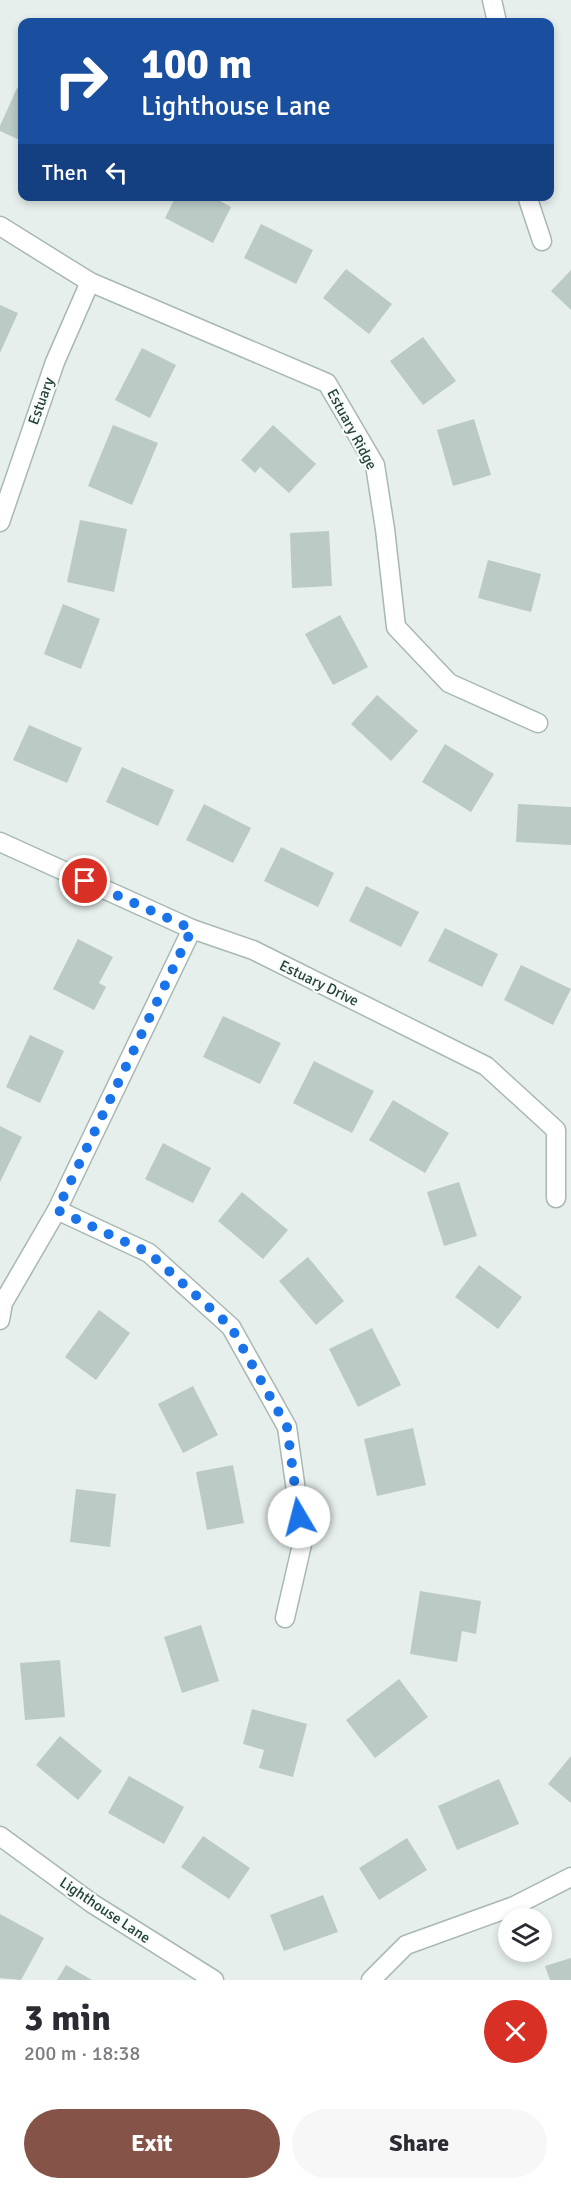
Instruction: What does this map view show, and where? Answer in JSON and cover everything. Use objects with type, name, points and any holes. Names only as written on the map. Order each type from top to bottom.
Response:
[{"type":"street","points":[[492,0],[496,18]]},
{"type":"street","points":[[529,201],[542,241]]},
{"type":"street","name":"Estuary Ridge","points":[[0,226],[90,282],[327,382],[375,465],[396,627],[448,683],[538,723]]},
{"type":"street","name":"Estuary","points":[[0,522],[55,362],[90,282]]},
{"type":"street","name":"Estuary Drive","points":[[0,842],[192,929],[253,951],[486,1066],[556,1130],[556,1198]]},
{"type":"street","points":[[0,1320],[3,1303],[57,1210],[192,929]]},
{"type":"street","points":[[57,1210],[149,1253],[231,1327],[276,1407],[287,1427],[303,1540],[285,1618]]},
{"type":"street","name":"Lighthouse Lane","points":[[0,1836],[93,1904],[214,1980]]},
{"type":"street","points":[[371,1980],[406,1945],[514,1906],[571,1876]]},
{"type":"building","points":[[18,88],[18,139],[0,131],[0,126]]},
{"type":"building","points":[[174,201],[220,201],[231,207],[213,243],[165,218]]},
{"type":"building","points":[[261,224],[313,250],[296,284],[244,258]]},
{"type":"building","points":[[346,269],[392,304],[369,334],[323,298]]},
{"type":"building","points":[[571,270],[571,310],[551,291]]},
{"type":"building","points":[[0,305],[18,313],[0,353]]},
{"type":"building","points":[[423,337],[456,381],[423,405],[390,361]]},
{"type":"building","points":[[142,348],[176,365],[150,418],[115,400]]},
{"type":"building","points":[[474,419],[491,475],[453,486],[437,430]]},
{"type":"building","points":[[113,425],[158,443],[132,505],[88,486]]},
{"type":"building","points":[[273,425],[316,464],[289,493],[260,467],[255,473],[241,460]]},
{"type":"building","points":[[80,520],[127,529],[114,592],[67,582]]},
{"type":"building","points":[[329,531],[332,586],[292,588],[290,533]]},
{"type":"building","points":[[488,560],[541,574],[531,612],[478,598]]},
{"type":"building","points":[[63,604],[100,619],[81,669],[44,654]]},
{"type":"building","points":[[340,615],[368,667],[333,685],[305,634]]},
{"type":"building","points":[[377,695],[418,731],[391,761],[351,724]]},
{"type":"building","points":[[29,725],[82,748],[67,783],[13,760]]},
{"type":"building","points":[[445,744],[494,774],[471,812],[422,782]]},
{"type":"building","points":[[122,767],[174,790],[158,826],[106,802]]},
{"type":"building","points":[[204,804],[251,828],[233,863],[186,840]]},
{"type":"building","points":[[518,804],[571,807],[571,845],[516,842]]},
{"type":"building","points":[[281,847],[334,873],[318,907],[264,881]]},
{"type":"building","points":[[366,886],[419,912],[401,947],[349,921]]},
{"type":"building","points":[[445,928],[498,954],[482,987],[428,961]]},
{"type":"building","points":[[78,939],[113,957],[99,983],[106,987],[94,1010],[53,989]]},
{"type":"building","points":[[521,965],[571,989],[553,1025],[504,1000]]},
{"type":"building","points":[[223,1016],[281,1043],[260,1084],[203,1057]]},
{"type":"building","points":[[30,1035],[64,1051],[40,1103],[6,1087]]},
{"type":"building","points":[[314,1061],[374,1091],[352,1133],[293,1103]]},
{"type":"building","points":[[393,1100],[449,1133],[425,1173],[369,1140]]},
{"type":"building","points":[[0,1126],[22,1137],[0,1182]]},
{"type":"building","points":[[163,1143],[211,1168],[193,1203],[145,1179]]},
{"type":"building","points":[[459,1182],[477,1236],[444,1246],[427,1192]]},
{"type":"building","points":[[242,1192],[288,1230],[263,1259],[218,1221]]},
{"type":"building","points":[[308,1257],[344,1301],[316,1325],[279,1281]]},
{"type":"building","points":[[479,1265],[522,1297],[498,1329],[455,1297]]},
{"type":"building","points":[[99,1310],[130,1333],[96,1380],[65,1357]]},
{"type":"building","points":[[372,1328],[401,1385],[358,1407],[329,1349]]},
{"type":"building","points":[[193,1386],[218,1435],[183,1453],[158,1404]]},
{"type":"building","points":[[413,1428],[426,1485],[377,1496],[364,1439]]},
{"type":"building","points":[[233,1465],[244,1523],[207,1530],[196,1472]]},
{"type":"building","points":[[76,1489],[116,1494],[110,1547],[70,1542]]},
{"type":"building","points":[[420,1591],[481,1601],[476,1634],[462,1631],[457,1662],[410,1654]]},
{"type":"building","points":[[201,1625],[219,1681],[182,1693],[164,1637]]},
{"type":"building","points":[[60,1660],[65,1717],[25,1720],[20,1663]]},
{"type":"building","points":[[399,1679],[428,1717],[375,1758],[346,1720]]},
{"type":"building","points":[[252,1709],[307,1724],[293,1777],[259,1768],[264,1750],[243,1744]]},
{"type":"building","points":[[60,1736],[102,1771],[78,1800],[36,1765]]},
{"type":"building","points":[[571,1756],[571,1803],[548,1784]]},
{"type":"building","points":[[129,1776],[184,1807],[164,1844],[108,1813]]},
{"type":"building","points":[[499,1779],[519,1824],[457,1850],[438,1806]]},
{"type":"building","points":[[203,1836],[250,1868],[229,1899],[181,1867]]},
{"type":"building","points":[[407,1838],[427,1870],[379,1900],[359,1868]]},
{"type":"building","points":[[323,1895],[338,1932],[284,1951],[270,1915]]},
{"type":"building","points":[[0,1914],[44,1938],[21,1980],[0,1978]]},
{"type":"building","points":[[571,1958],[571,1980],[550,1980],[545,1966]]},
{"type":"building","points":[[66,1965],[92,1980],[57,1980]]},
{"type":"route","points":[[85,881],[192,929],[57,1210],[149,1253],[231,1327],[287,1427],[299,1517]]}]
